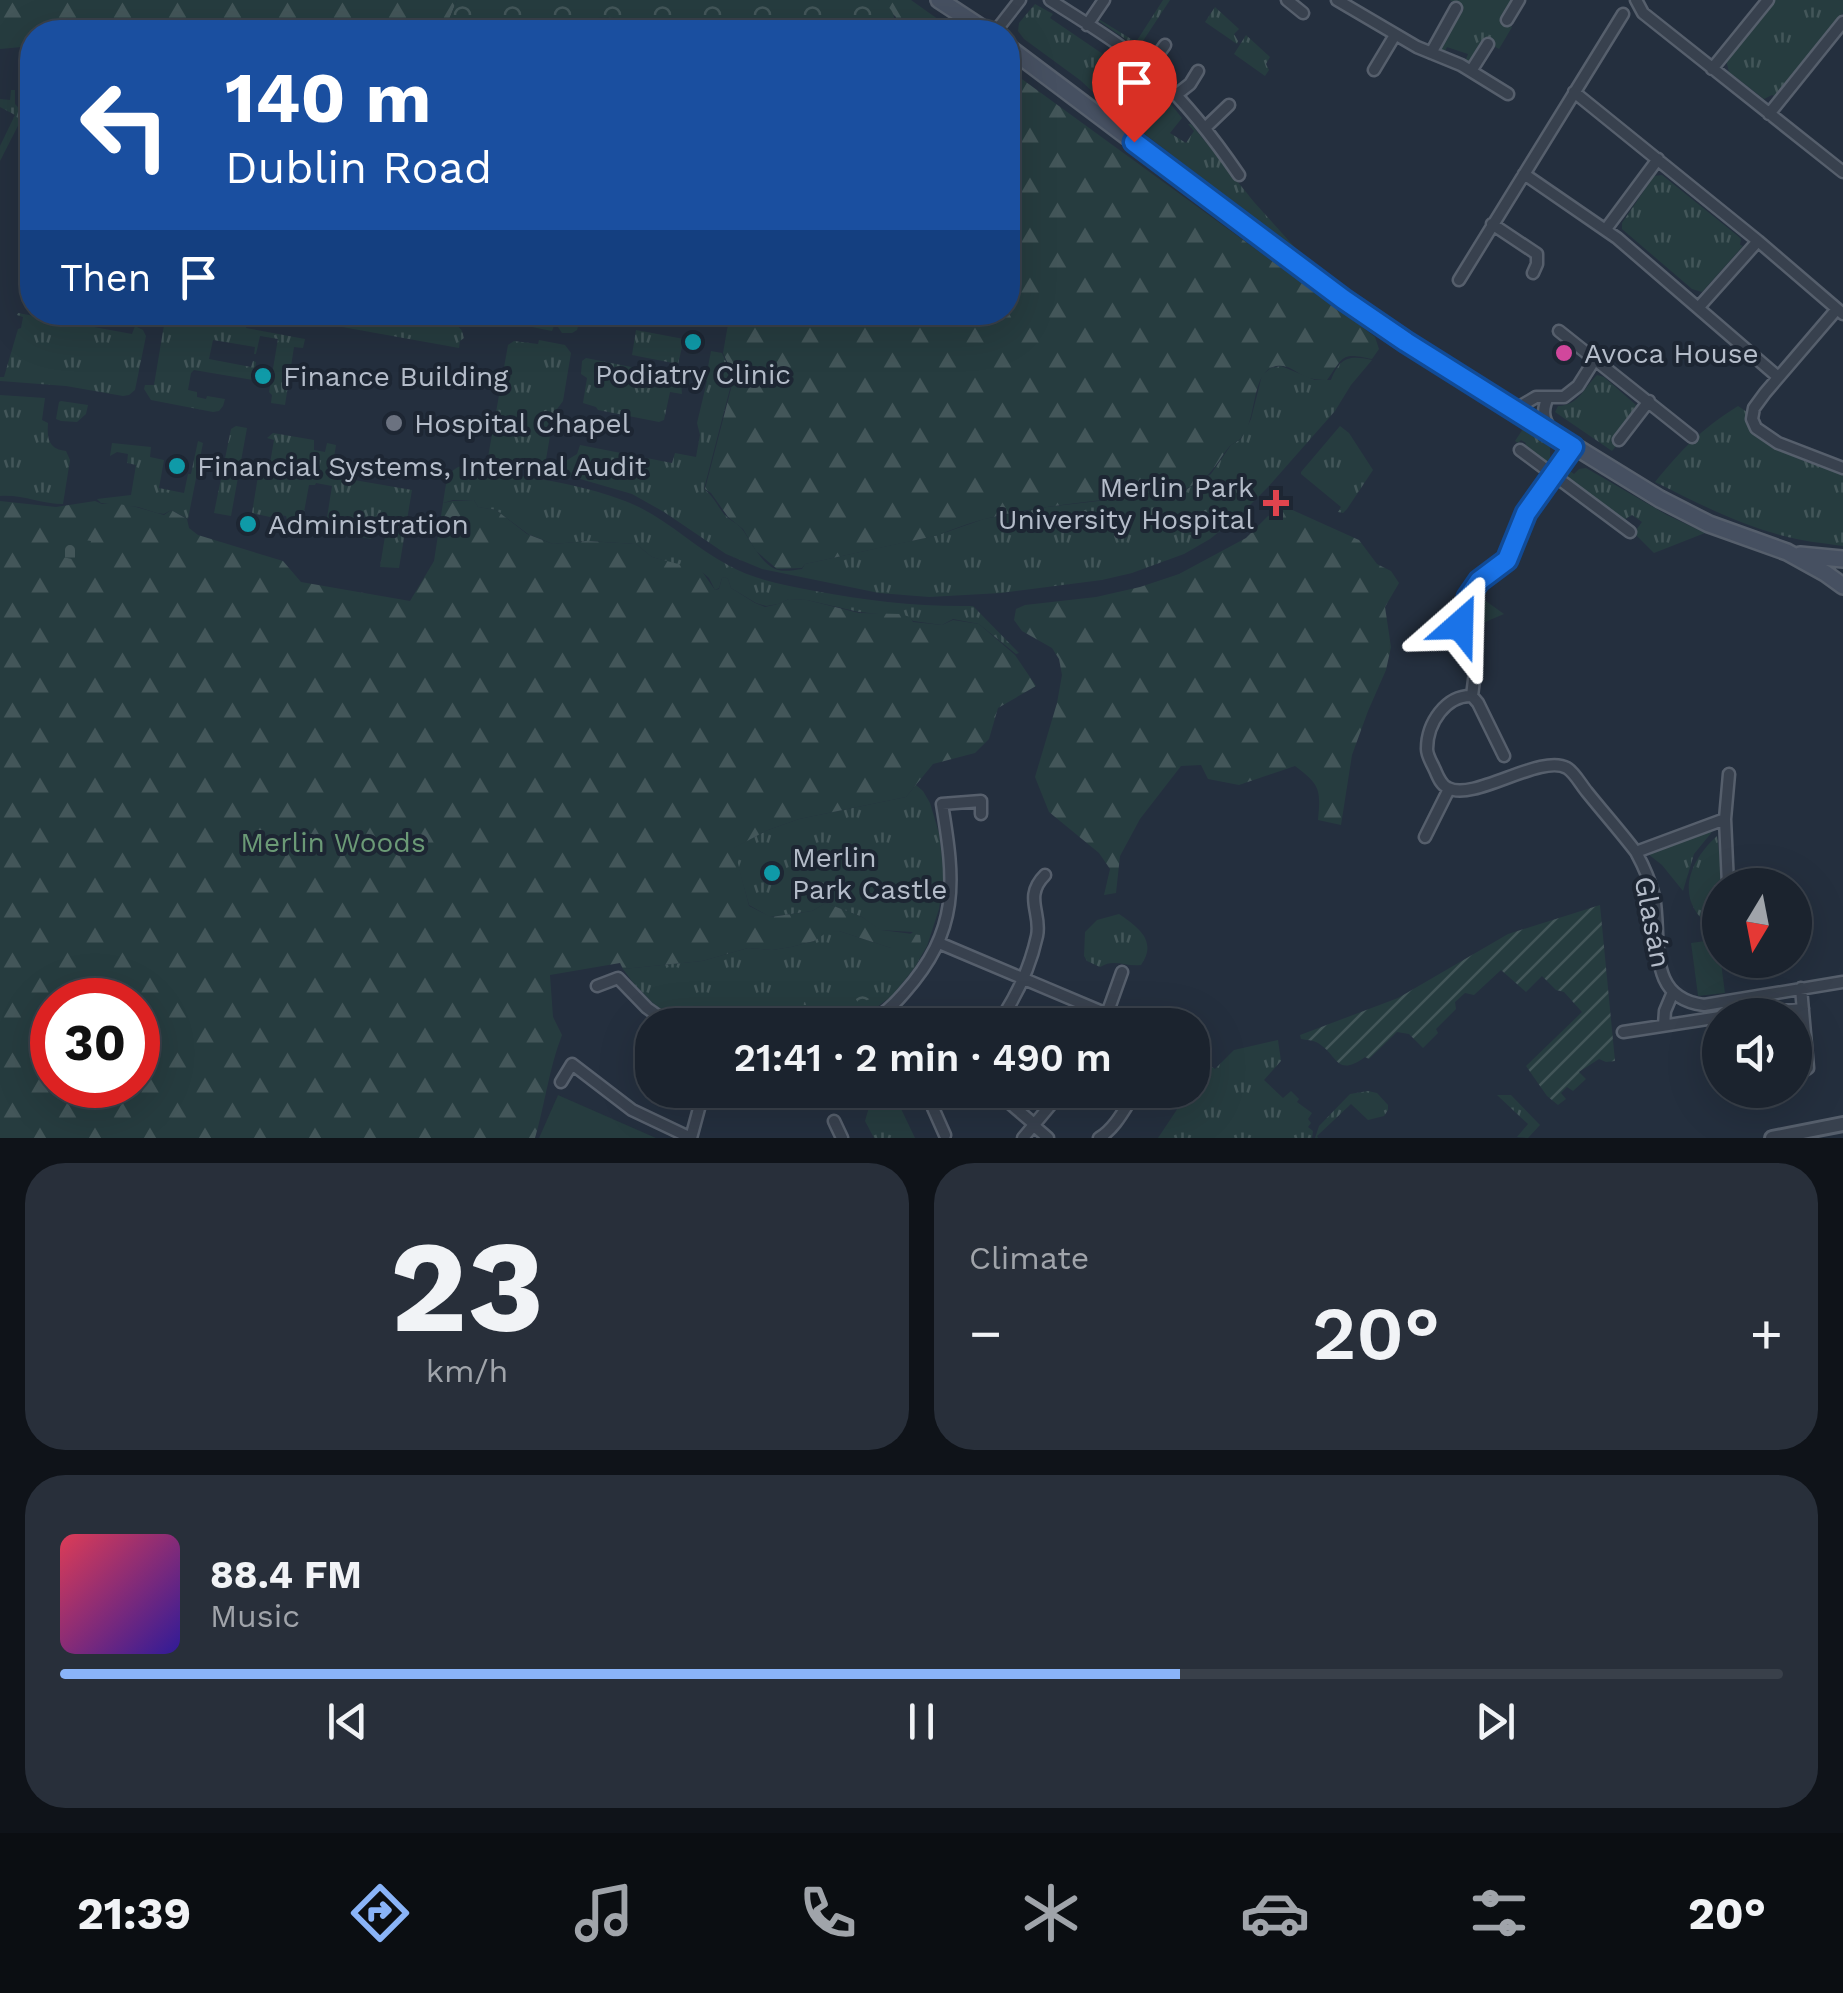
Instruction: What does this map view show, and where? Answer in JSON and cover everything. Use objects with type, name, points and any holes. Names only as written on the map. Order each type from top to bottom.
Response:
[{"type":"main road","points":[[939,0],[972,20]]},
{"type":"main road","points":[[1020,56],[1406,342],[1688,514],[1786,552],[1843,586]]},
{"type":"main road","points":[[1786,552],[1843,558]]},
{"type":"street","points":[[1002,20],[1020,0]]},
{"type":"street","points":[[1050,0],[1148,68],[1206,128],[1238,175]]},
{"type":"street","points":[[1087,24],[1104,0]]},
{"type":"street","points":[[1287,0],[1303,12]]},
{"type":"street","points":[[1337,0],[1359,5],[1395,34],[1472,71],[1508,94]]},
{"type":"street","points":[[1508,20],[1520,0]]},
{"type":"street","points":[[1636,0],[1643,13],[1843,172]]},
{"type":"street","points":[[1712,69],[1768,0]]},
{"type":"street","points":[[1431,54],[1456,8]]},
{"type":"street","points":[[1459,280],[1623,14]]},
{"type":"street","points":[[1769,114],[1843,22]]},
{"type":"street","points":[[1374,70],[1395,34]]},
{"type":"street","points":[[1832,35],[1843,44]]},
{"type":"street","points":[[1148,68],[1165,44]]},
{"type":"street","points":[[1472,71],[1488,44]]},
{"type":"street","points":[[1176,95],[1198,71]]},
{"type":"street","points":[[1574,92],[1840,312],[1778,377],[1754,408],[1752,419],[1754,426],[1778,443],[1843,468]]},
{"type":"street","points":[[1206,128],[1229,105]]},
{"type":"street","points":[[1606,229],[1658,159]]},
{"type":"street","points":[[1524,174],[1606,229],[1778,377]]},
{"type":"street","points":[[1492,224],[1536,252],[1538,260],[1533,273]]},
{"type":"street","points":[[1700,307],[1758,241]]},
{"type":"street","points":[[1559,331],[1692,437]]},
{"type":"street","points":[[1514,410],[1536,398],[1564,397],[1595,359]]},
{"type":"street","points":[[1472,696],[1476,664],[1463,630],[1468,597],[1479,581],[1507,560],[1526,513],[1554,476],[1566,443],[1544,416],[1548,396]]},
{"type":"street","points":[[1619,440],[1648,401]]},
{"type":"street","points":[[1520,450],[1630,532]]},
{"type":"street","points":[[1425,837],[1448,789],[1440,782],[1426,752],[1439,714],[1449,701],[1472,696],[1478,702],[1504,756]]},
{"type":"street","name":"Glasán","points":[[1448,789],[1483,786],[1552,764],[1567,768],[1636,852],[1654,897],[1664,982],[1677,998],[1704,1004],[1843,982]]},
{"type":"street","points":[[1727,868],[1729,774]]},
{"type":"street","points":[[887,1008],[912,984],[939,943],[952,884],[942,804],[981,801],[982,814]]},
{"type":"street","name":"Glasán","points":[[1636,852],[1726,819]]},
{"type":"street","points":[[1008,1008],[1038,934],[1033,908],[1035,890],[1044,875]]},
{"type":"street","points":[[939,943],[1082,1008]]},
{"type":"street","points":[[1108,1008],[1122,972]]},
{"type":"street","points":[[598,986],[618,978],[647,1008]]},
{"type":"street","points":[[1801,988],[1802,998]]},
{"type":"street","name":"Glasán","points":[[1664,1025],[1664,1010],[1672,992]]},
{"type":"street","points":[[1761,994],[1761,998]]},
{"type":"street","points":[[1624,1032],[1702,1020]]},
{"type":"street","points":[[561,1082],[572,1064],[632,1110],[691,1138],[699,1108]]},
{"type":"street","points":[[935,1108],[944,1135]]},
{"type":"street","points":[[1015,1108],[1048,1138]]},
{"type":"street","points":[[1023,1138],[1048,1108]]},
{"type":"street","points":[[1099,1138],[1125,1108]]},
{"type":"street","points":[[834,1121],[840,1138]]},
{"type":"street","points":[[1772,1138],[1843,1124]]},
{"type":"green space","points":[[0,0],[457,0],[449,20],[20,20],[20,47],[0,49]]},
{"type":"green space","points":[[457,0],[878,0],[891,9],[894,20],[604,17],[449,20]]},
{"type":"green space","points":[[878,0],[911,0],[939,20],[896,20]]},
{"type":"green space","points":[[1163,0],[1170,0],[1141,44],[1151,52],[1157,46],[1150,56],[1097,18],[1136,42]]},
{"type":"green space","points":[[1450,0],[1512,0],[1500,19],[1512,27],[1499,49],[1485,41],[1468,63],[1468,54],[1447,47],[1444,53],[1440,49],[1464,9]]},
{"type":"green space","points":[[1775,0],[1843,0],[1843,13],[1774,96],[1764,99],[1729,72],[1726,60]]},
{"type":"green space","points":[[1035,4],[1138,78],[1143,75],[1182,118],[1170,133],[1186,143],[1194,131],[1191,124],[1298,251],[1024,39],[1020,22]]},
{"type":"green space","points":[[1215,7],[1239,29],[1234,34],[1237,44],[1205,22]]},
{"type":"green space","points":[[604,17],[640,20],[590,20]]},
{"type":"green space","points":[[1246,35],[1270,57],[1265,76],[1234,54]]},
{"type":"green space","points":[[1020,78],[1353,320],[1375,337],[1379,349],[1372,359],[1344,358],[1327,380],[1307,377],[1284,366],[1268,370],[1258,386],[1241,438],[1205,477],[1185,489],[1004,514],[939,535],[805,564],[802,568],[777,569],[756,551],[743,529],[705,489],[734,377],[723,353],[728,325],[1020,325]]},
{"type":"green space","points":[[11,90],[15,90],[20,122],[0,161],[0,146],[15,115],[0,107],[0,99],[10,100]]},
{"type":"green space","points":[[1662,175],[1741,239],[1743,246],[1702,292],[1692,289],[1622,229],[1622,223],[1654,176]]},
{"type":"green space","points":[[83,325],[132,334],[135,326],[143,330],[146,336],[135,390],[123,396],[66,386],[0,381],[21,328]]},
{"type":"green space","points":[[164,325],[246,325],[246,328],[305,339],[303,348],[294,347],[285,405],[271,403],[269,392],[278,339],[260,336],[256,354],[255,347],[213,340],[209,359],[251,367],[256,362],[253,380],[194,370],[191,373],[188,390],[197,392],[197,397],[225,399],[219,411],[151,400],[144,389],[145,385],[154,385]]},
{"type":"green space","points":[[331,325],[456,325],[464,338],[459,348]]},
{"type":"green space","points":[[530,325],[578,325],[572,333],[562,333],[554,326],[552,331]]},
{"type":"green space","points":[[636,330],[684,339],[678,364],[632,355]]},
{"type":"green space","points":[[539,340],[565,345],[571,353],[563,401],[554,413],[545,465],[531,469],[489,462],[508,345],[514,341],[538,344]]},
{"type":"green space","points":[[711,351],[722,353],[733,377],[704,489],[742,529],[767,563],[784,571],[938,535],[984,519],[1047,507],[1184,491],[1211,474],[1231,445],[1241,439],[1251,419],[1262,375],[1271,368],[1281,366],[1315,380],[1331,380],[1346,360],[1372,360],[1335,411],[1268,487],[1210,539],[1184,554],[1102,580],[1001,593],[929,597],[879,593],[762,569],[726,554],[632,494],[570,476],[564,462],[577,454],[580,445],[672,463],[675,453],[696,457],[700,435],[697,423],[707,381],[703,375]]},
{"type":"green space","points":[[586,358],[671,375],[681,382],[682,394],[670,392],[664,420],[659,422],[598,410],[583,403],[587,378],[581,374]]},
{"type":"green space","points":[[1597,375],[1636,405],[1612,439],[1617,445],[1612,451],[1555,412],[1558,406],[1576,399]]},
{"type":"green space","points":[[0,395],[45,398],[42,420],[48,423],[50,442],[66,451],[70,460],[63,504],[0,496]]},
{"type":"green space","points":[[61,401],[88,405],[86,414],[77,422],[56,419]]},
{"type":"green space","points":[[1738,406],[1747,412],[1750,428],[1767,443],[1843,473],[1843,546],[1764,530],[1655,482],[1693,440]]},
{"type":"green space","points":[[1340,426],[1373,470],[1343,513],[1338,512],[1341,507],[1301,474]]},
{"type":"green space","points":[[247,428],[231,516],[214,513],[231,429]]},
{"type":"green space","points":[[1523,429],[1550,446],[1551,464],[1524,447],[1526,443],[1515,441]]},
{"type":"green space","points":[[273,433],[314,440],[314,450],[325,452],[327,443],[336,445],[331,476],[412,490],[399,568],[380,567],[386,530],[374,528],[371,539],[332,532],[326,524],[332,486],[309,485],[302,523],[287,520],[286,516],[252,513],[258,476],[249,470],[269,469],[274,440],[267,438]]},
{"type":"green space","points":[[198,441],[203,443],[188,519],[171,510],[157,513],[97,499],[131,495],[136,465],[127,463],[128,454],[117,452],[110,456],[112,443],[151,447],[150,457],[164,460],[159,488],[184,493]]},
{"type":"green space","points":[[461,466],[564,484],[625,501],[748,575],[874,600],[973,606],[1019,653],[979,624],[953,619],[942,625],[913,621],[909,617],[859,612],[807,600],[789,599],[766,606],[731,588],[725,577],[715,590],[701,571],[652,557],[636,544],[553,544],[528,534],[496,510],[478,507],[474,500],[443,503],[449,476]]},
{"type":"green space","points":[[1586,468],[1705,533],[1654,553],[1634,533],[1642,522],[1632,515],[1624,520],[1618,518],[1566,480],[1570,471],[1574,474]]},
{"type":"green space","name":"Merlin Woods","points":[[474,500],[478,507],[496,510],[527,534],[553,544],[636,544],[652,557],[701,570],[715,590],[725,577],[731,588],[765,607],[789,599],[807,600],[859,613],[900,614],[913,622],[942,625],[953,620],[979,624],[1015,655],[1036,686],[998,708],[989,739],[975,753],[933,764],[906,797],[799,819],[734,848],[749,906],[771,917],[812,911],[826,903],[862,917],[881,930],[920,935],[918,949],[891,948],[839,931],[791,947],[748,948],[702,961],[623,969],[620,963],[550,975],[553,1017],[562,1035],[535,1138],[0,1138],[0,501],[56,507],[95,501],[164,515],[171,510],[187,519],[189,528],[198,535],[283,561],[301,582],[410,601],[434,561],[443,503]]},
{"type":"green space","points":[[1288,508],[1359,540],[1377,564],[1391,571],[1399,583],[1385,607],[1391,647],[1386,670],[1352,755],[1341,825],[1318,820],[1317,789],[1295,766],[1239,785],[1208,779],[1201,765],[1181,766],[1140,819],[1120,856],[1116,893],[1104,895],[1110,869],[1099,853],[1049,812],[1035,777],[1062,675],[1052,648],[1022,631],[1014,620],[1016,609],[1096,597],[1179,574],[1246,538],[1268,516]]},
{"type":"green space","points":[[66,537],[91,541],[87,562],[62,557]]},
{"type":"green space","points":[[1476,594],[1504,614],[1454,635],[1453,631],[1481,620],[1478,610],[1470,606]]},
{"type":"green space","points":[[916,785],[930,803],[939,833],[944,875],[939,909],[927,946],[893,995],[876,1008],[660,1008],[623,969],[702,961],[748,948],[791,947],[814,941],[826,932],[839,931],[891,948],[913,932],[880,930],[862,917],[826,903],[812,911],[770,917],[749,905],[733,848],[799,819],[906,797]]},
{"type":"green space","points":[[1712,832],[1694,854],[1683,891],[1648,854]]},
{"type":"green space","points":[[1717,836],[1721,868],[1702,868],[1702,919],[1689,895],[1689,882]]},
{"type":"green space","points":[[1600,905],[1615,1061],[1599,1059],[1579,1072],[1586,1079],[1573,1091],[1567,1087],[1561,1093],[1566,1099],[1558,1105],[1526,1066],[1582,1012],[1542,976],[1526,992],[1501,970],[1474,995],[1465,993],[1455,1002],[1456,1009],[1423,1048],[1409,1034],[1397,1032],[1369,1059],[1343,1065],[1318,1043],[1301,1039],[1300,1035],[1398,998],[1508,934]]},
{"type":"green space","points":[[1119,914],[1144,935],[1147,949],[1141,965],[1110,963],[1100,967],[1087,961],[1085,932],[1097,920]]},
{"type":"green space","points":[[1702,941],[1702,978],[1723,978],[1725,993],[1698,996],[1691,943]]},
{"type":"green space","points":[[867,976],[878,995],[859,1004],[847,986]]},
{"type":"green space","points":[[1278,1040],[1281,1061],[1264,1080],[1283,1098],[1291,1091],[1299,1099],[1297,1102],[1312,1113],[1308,1127],[1313,1131],[1312,1138],[1158,1138],[1178,1108],[1210,1108],[1210,1066],[1215,1069],[1234,1050]]},
{"type":"green space","points":[[1377,1093],[1388,1105],[1384,1116],[1368,1120],[1351,1104],[1315,1138],[1319,1126],[1350,1094]]},
{"type":"green space","points":[[558,1095],[656,1138],[539,1138]]},
{"type":"green space","points":[[1497,1095],[1511,1095],[1540,1125],[1528,1138],[1517,1137],[1528,1124]]},
{"type":"green space","points":[[869,1108],[901,1108],[915,1138],[874,1138],[865,1121]]},
{"type":"place","name":"Podiatry Clinic","points":[[693,342]]},
{"type":"place","name":"Avoca House","points":[[1564,353]]},
{"type":"place","name":"Finance Building","points":[[263,376]]},
{"type":"place","name":"Hospital Chapel","points":[[394,423]]},
{"type":"place","name":"Financial Systems, Internal Audit","points":[[177,466]]},
{"type":"place","name":"Merlin Park University Hospital","points":[[1276,503]]},
{"type":"place","name":"Administration","points":[[248,524]]},
{"type":"place","name":"Merlin Park Castle","points":[[772,873]]},
{"type":"route","points":[[1134,142],[1343,299],[1573,447],[1526,513],[1507,560],[1479,581],[1468,597],[1460,625]]}]
